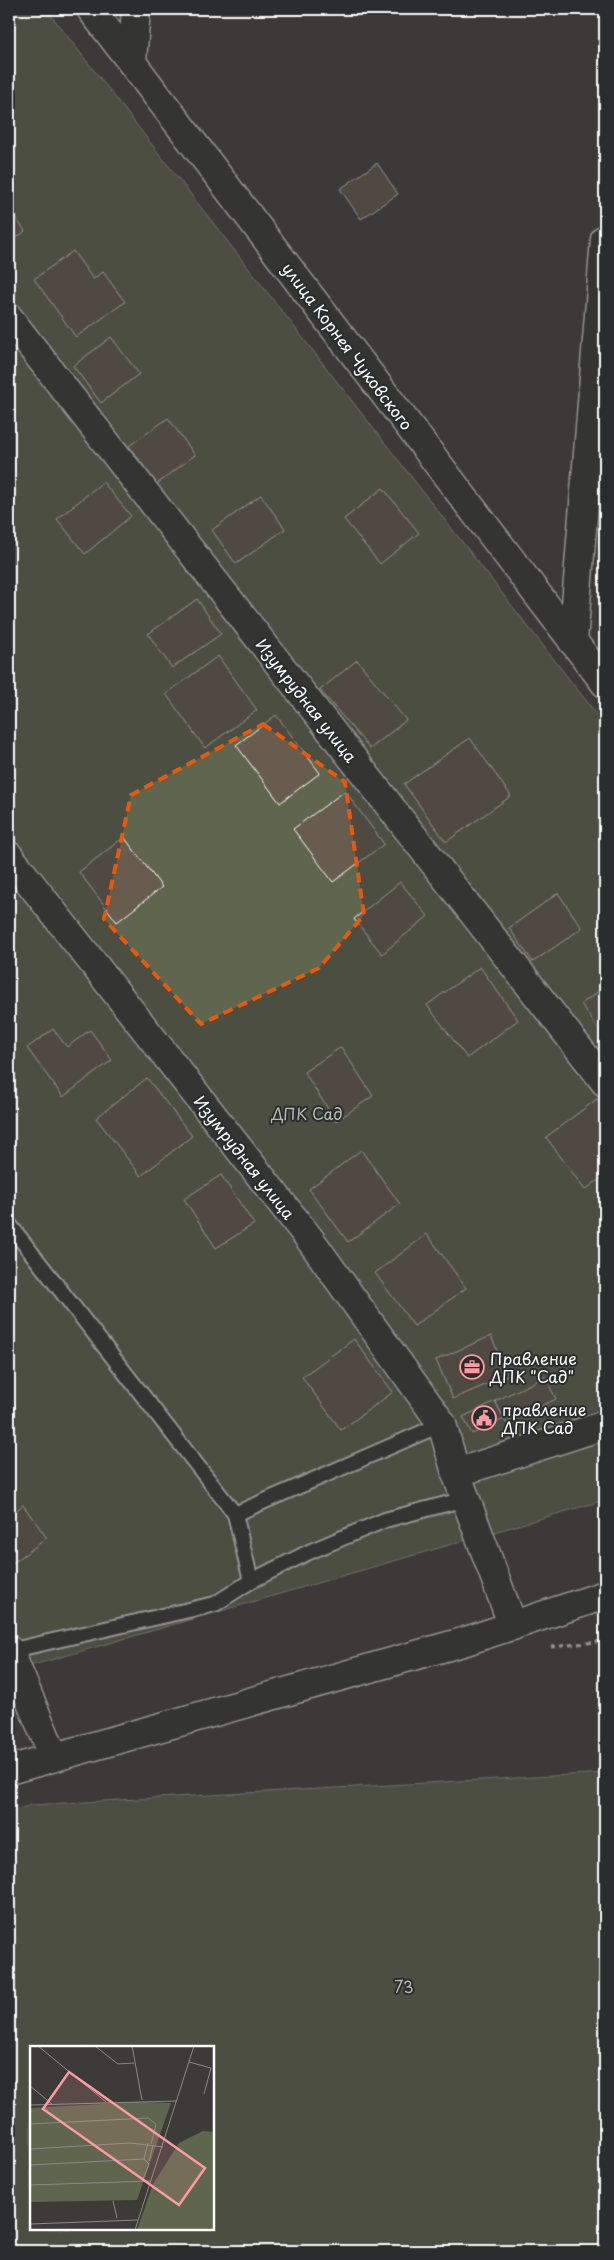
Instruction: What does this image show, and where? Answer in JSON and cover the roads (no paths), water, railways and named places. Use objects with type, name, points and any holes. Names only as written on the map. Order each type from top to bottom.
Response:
[{"type":"street","name":"улица Корнея Чуковского","points":[[91,9],[605,683]]},
{"type":"street","points":[[132,62],[136,9]]},
{"type":"street","points":[[574,642],[605,239]]},
{"type":"street","name":"Изумрудная улица","points":[[9,318],[605,1082]]},
{"type":"street","name":"Изумрудная улица","points":[[9,856],[309,1238],[442,1424],[465,1499],[513,1626]]},
{"type":"street","points":[[456,1473],[605,1425]]},
{"type":"street","points":[[9,1770],[513,1626],[605,1595]]},
{"type":"street","points":[[9,1650],[54,1757]]},
{"type":"lane","points":[[9,1224],[235,1514],[251,1581]]},
{"type":"lane","points":[[235,1514],[442,1424]]},
{"type":"lane","points":[[9,1650],[215,1604],[251,1581],[309,1552],[385,1520],[465,1499]]},
{"type":"place","name":"Правление ДПК \"Сад\"","points":[[472,1367]]},
{"type":"place","name":"правление ДПК Сад","points":[[484,1418]]},
{"type":"park label","name":"ДПК Сад","points":[[307,1113]]},
{"type":"park label","name":"73","points":[[404,1986]]}]
